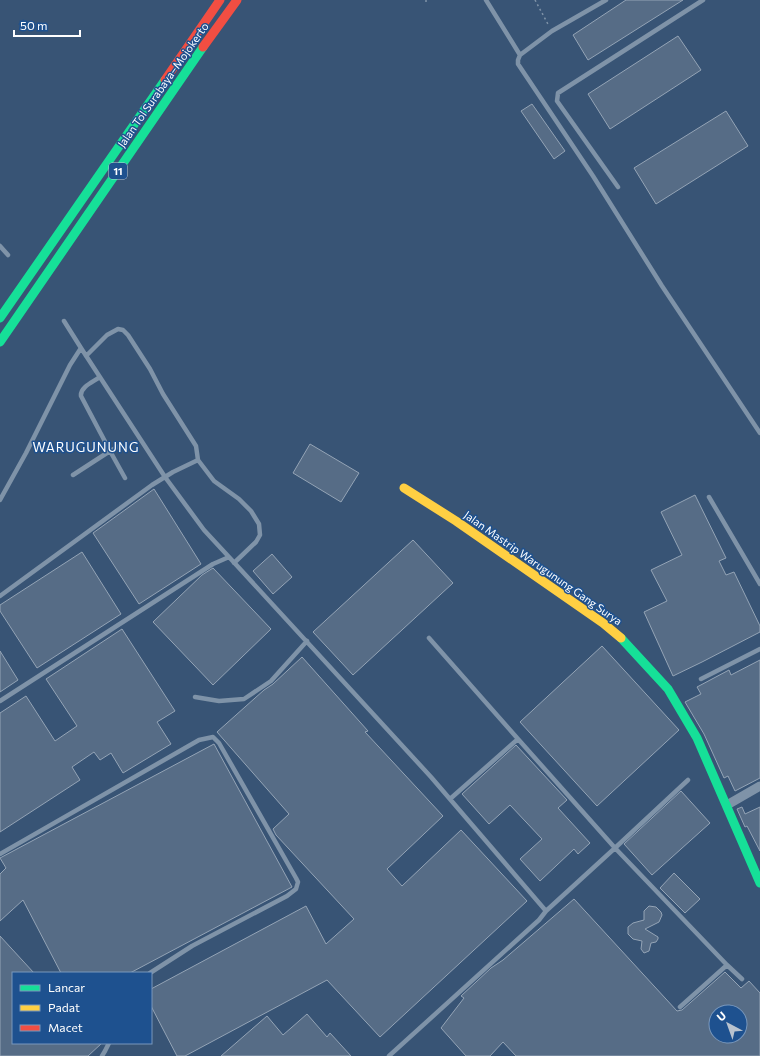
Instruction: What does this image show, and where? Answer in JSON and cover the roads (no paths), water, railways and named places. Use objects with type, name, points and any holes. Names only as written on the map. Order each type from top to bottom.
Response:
[{"type":"main road","name":"Jalan Tol Surabaya–Mojokerto","points":[[0,318],[46,254],[220,0]]},
{"type":"main road","name":"Jalan Tol Surabaya–Mojokerto","points":[[0,342],[206,42],[237,0]]},
{"type":"main road","name":"Jalan Mastrip Warugunung Gang Surya","points":[[404,488],[603,623],[618,635],[668,689],[696,738],[727,805],[760,883]]},
{"type":"street","points":[[727,805],[760,786]]},
{"type":"lane","points":[[486,0],[520,55]]},
{"type":"lane","points":[[606,0],[552,32],[520,55],[518,64],[593,176],[662,286],[760,433]]},
{"type":"lane","points":[[618,187],[558,101],[558,93],[703,0]]},
{"type":"lane","points":[[0,246],[8,255]]},
{"type":"lane","points":[[64,321],[165,476],[204,530],[450,799],[546,912]]},
{"type":"lane","points":[[86,356],[107,336],[118,329],[123,330],[128,335],[196,446],[198,460],[214,481],[239,499],[251,511],[259,524],[260,535],[256,542],[234,563]]},
{"type":"lane","points":[[0,500],[26,453],[70,365],[81,348]]},
{"type":"lane","points":[[100,377],[83,389],[81,396],[125,478]]},
{"type":"lane","points":[[73,475],[121,445]]},
{"type":"lane","points":[[0,596],[165,476],[198,460]]},
{"type":"lane","points":[[709,497],[760,584]]},
{"type":"lane","points":[[0,701],[213,564],[229,557]]},
{"type":"lane","points":[[429,638],[614,848],[742,979]]},
{"type":"lane","points":[[195,697],[219,701],[244,699],[271,681],[307,641]]},
{"type":"lane","points":[[701,679],[760,649]]},
{"type":"lane","points":[[0,854],[199,740],[213,737],[219,742],[298,882],[296,889],[287,896],[192,946],[152,972]]},
{"type":"lane","points":[[450,799],[518,739]]},
{"type":"lane","points":[[389,1056],[539,920],[688,780]]},
{"type":"lane","points":[[680,1007],[727,965]]},
{"type":"lane","points":[[102,1056],[108,1044]]},
{"type":"district","name":"WARUGUNUNG","points":[[86,447]]}]
